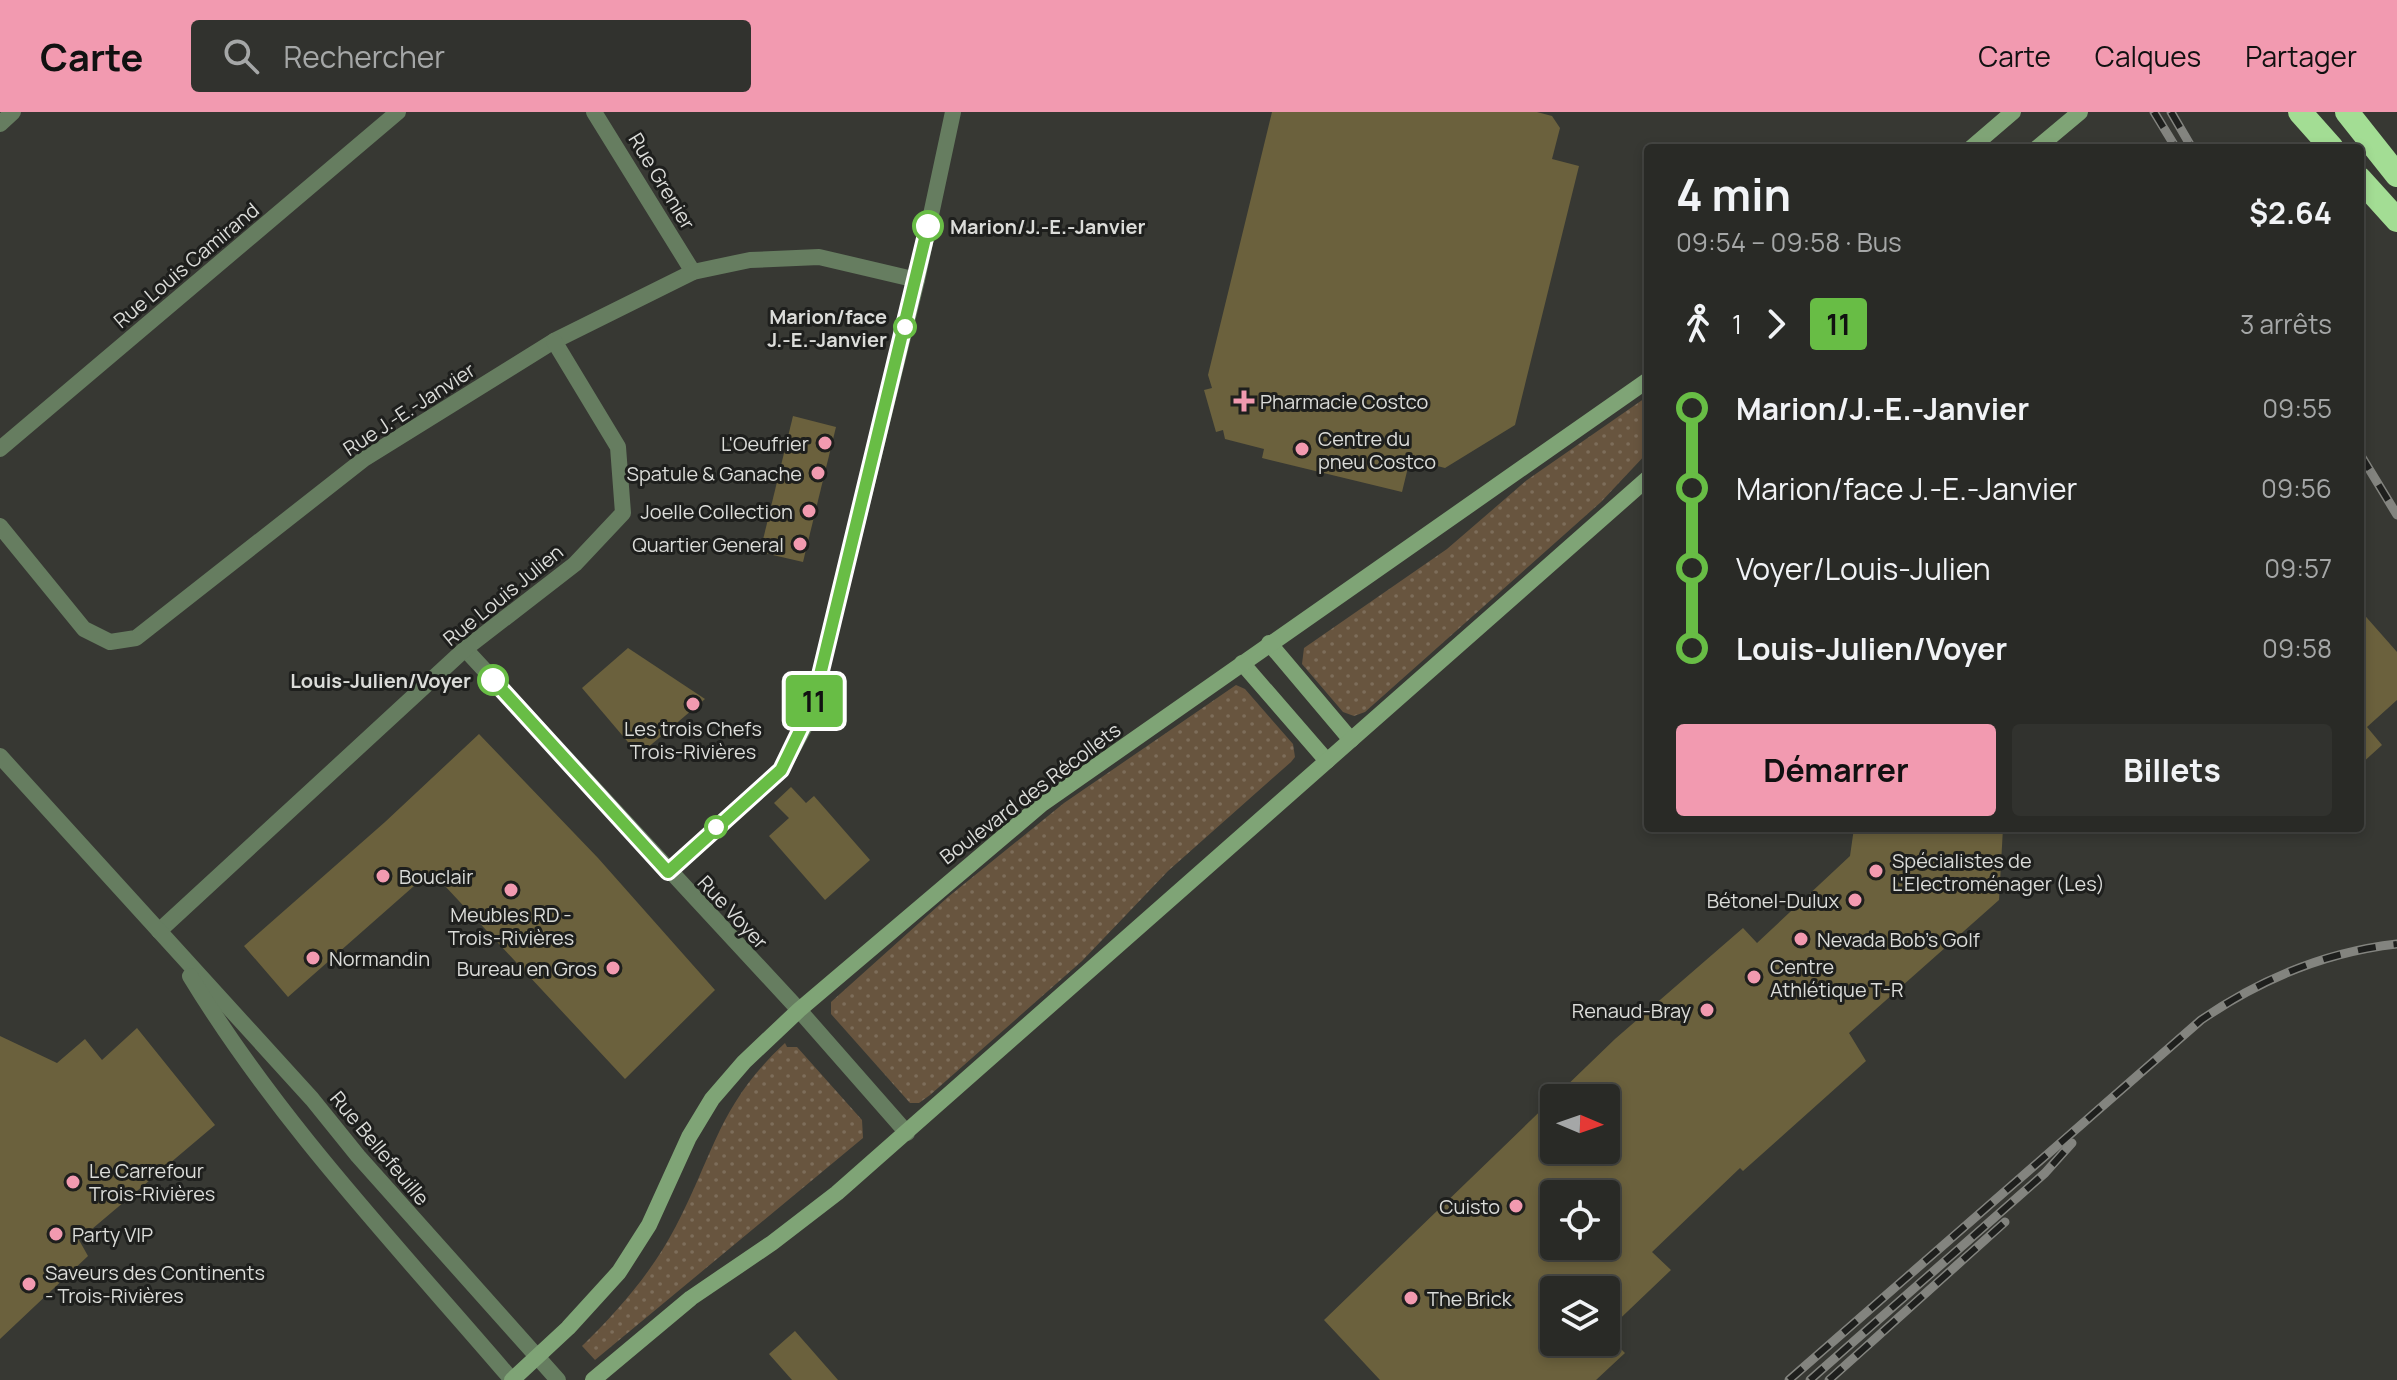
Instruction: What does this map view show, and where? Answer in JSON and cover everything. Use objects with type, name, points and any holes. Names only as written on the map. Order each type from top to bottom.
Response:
[{"type":"highway","points":[[2300,112],[2328,144]]},
{"type":"highway","points":[[2347,112],[2397,175]]},
{"type":"highway","points":[[2364,183],[2397,220]]},
{"type":"main road","points":[[1976,144],[2013,112]]},
{"type":"main road","points":[[2042,144],[2080,112]]},
{"type":"main road","name":"Boulevard des Récollets","points":[[512,1380],[590,1306],[632,1255],[712,1099],[744,1062],[799,1010],[1019,821],[1644,383]]},
{"type":"main road","points":[[593,1380],[691,1298],[810,1215],[907,1133],[1644,482]]},
{"type":"main road","points":[[1269,643],[1351,740]]},
{"type":"main road","points":[[1242,663],[1327,761]]},
{"type":"street","points":[[0,124],[13,112]]},
{"type":"street","name":"Rue Louis Camirand","points":[[0,449],[398,112]]},
{"type":"street","name":"Rue Grenier","points":[[594,112],[693,272]]},
{"type":"street","points":[[668,872],[781,770],[809,719],[917,280],[953,112]]},
{"type":"street","name":"Rue J.-E.-Janvier","points":[[0,526],[84,629],[110,642],[136,638],[364,459],[554,341],[693,272],[750,260],[819,257],[917,280]]},
{"type":"street","name":"Rue Louis Julien","points":[[159,931],[465,649],[575,564],[623,513],[618,447],[554,341]]},
{"type":"street","name":"Rue Voyer","points":[[465,649],[668,872],[799,1010],[907,1133]]},
{"type":"street","name":"Rue Bellefeuille","points":[[0,756],[312,1099],[358,1156],[558,1380]]},
{"type":"street","name":"Rue Bellefeuille","points":[[171,945],[226,1034],[324,1162],[378,1230],[512,1380]]},
{"type":"shaded area","points":[[1644,399],[1644,456],[1601,502],[1365,712],[1354,716],[1343,712],[1302,664],[1304,648],[1447,549],[1527,480]]},
{"type":"shaded area","points":[[1236,685],[1245,689],[1293,744],[1295,757],[1168,871],[1082,961],[930,1095],[919,1103],[910,1103],[831,1014],[831,1002],[948,897],[1064,803]]},
{"type":"shaded area","points":[[785,1043],[787,1047],[797,1047],[862,1120],[863,1138],[595,1360],[582,1346],[622,1304],[656,1259],[676,1226],[732,1108],[763,1065]]},
{"type":"building","points":[[1272,112],[1537,112],[1552,116],[1560,128],[1552,159],[1579,166],[1515,425],[1445,468],[1410,459],[1402,492],[1262,458],[1264,449],[1225,439],[1223,430],[1216,432],[1204,390],[1212,388],[1208,375]]},
{"type":"building","points":[[793,416],[836,427],[803,562],[760,552]]},
{"type":"building","points":[[2364,615],[2397,652],[2397,700],[2367,727],[2382,745],[2364,761]]},
{"type":"building","points":[[628,648],[705,699],[639,755],[582,688]]},
{"type":"building","points":[[479,734],[598,858],[715,990],[625,1079],[431,871],[288,997],[244,946]]},
{"type":"building","points":[[791,787],[806,803],[814,796],[870,860],[825,900],[769,836],[789,818],[774,803]]},
{"type":"building","points":[[1853,832],[2003,832],[1999,900],[1849,1033],[1866,1061],[1743,1171],[1740,1168],[1652,1252],[1671,1270],[1620,1319],[1620,1276],[1540,1276],[1540,1356],[1620,1356],[1620,1348],[1625,1353],[1596,1380],[1380,1380],[1324,1320],[1540,1111],[1540,1164],[1620,1164],[1620,1084],[1568,1084],[1615,1039],[1743,928],[1757,943],[1850,856]]},
{"type":"building","name":"Le Carrefour Trois-Rivières","points":[[137,1028],[215,1125],[79,1240],[88,1256],[0,1339],[0,1036],[57,1063],[85,1039],[102,1060]]},
{"type":"building","points":[[795,1331],[838,1380],[792,1380],[769,1354]]},
{"type":"railway","points":[[2154,112],[2174,144]]},
{"type":"railway","points":[[2171,112],[2190,144]]},
{"type":"railway","points":[[2364,461],[2397,515]]},
{"type":"railway","points":[[1789,1380],[2201,1020],[2247,992],[2294,970],[2344,953],[2397,944]]},
{"type":"railway","points":[[1810,1380],[2045,1173],[2072,1143]]},
{"type":"railway","points":[[1829,1380],[2005,1222]]},
{"type":"bus line","name":"11","points":[[493,680],[668,872],[781,770],[809,719],[928,226]]},
{"type":"place","name":"Marion/J.-E.-Janvier","points":[[928,226]]},
{"type":"place","name":"Marion/face J.-E.-Janvier","points":[[905,327]]},
{"type":"place","name":"Pharmacie Costco","points":[[1244,401]]},
{"type":"place","name":"L'Oeufrier","points":[[825,443]]},
{"type":"place","name":"Centre du pneu Costco","points":[[1302,449]]},
{"type":"place","name":"Spatule & Ganache","points":[[818,473]]},
{"type":"place","name":"Joelle Collection","points":[[809,511]]},
{"type":"place","name":"Quartier General","points":[[800,544]]},
{"type":"place","name":"Louis-Julien/Voyer","points":[[493,680]]},
{"type":"place","name":"Les trois Chefs Trois-Rivières","points":[[693,704]]},
{"type":"place","name":"Spécialistes de L'Electroménager (Les)","points":[[1876,871]]},
{"type":"place","name":"Bouclair","points":[[383,876]]},
{"type":"place","name":"Meubles RD - Trois-Rivières","points":[[511,890]]},
{"type":"place","name":"Bétonel-Dulux","points":[[1855,900]]},
{"type":"place","name":"Nevada Bob's Golf","points":[[1801,939]]},
{"type":"place","name":"Normandin","points":[[313,958]]},
{"type":"place","name":"Bureau en Gros","points":[[613,968]]},
{"type":"place","name":"Centre Athlétique T-R","points":[[1754,977]]},
{"type":"place","name":"Renaud-Bray","points":[[1707,1010]]},
{"type":"place","name":"Le Carrefour Trois-Rivières","points":[[73,1182]]},
{"type":"place","name":"Cuisto","points":[[1516,1206]]},
{"type":"place","name":"Party VIP","points":[[56,1234]]},
{"type":"place","name":"Saveurs des Continents - Trois-Rivières","points":[[29,1284]]},
{"type":"place","name":"The Brick","points":[[1411,1298]]}]
